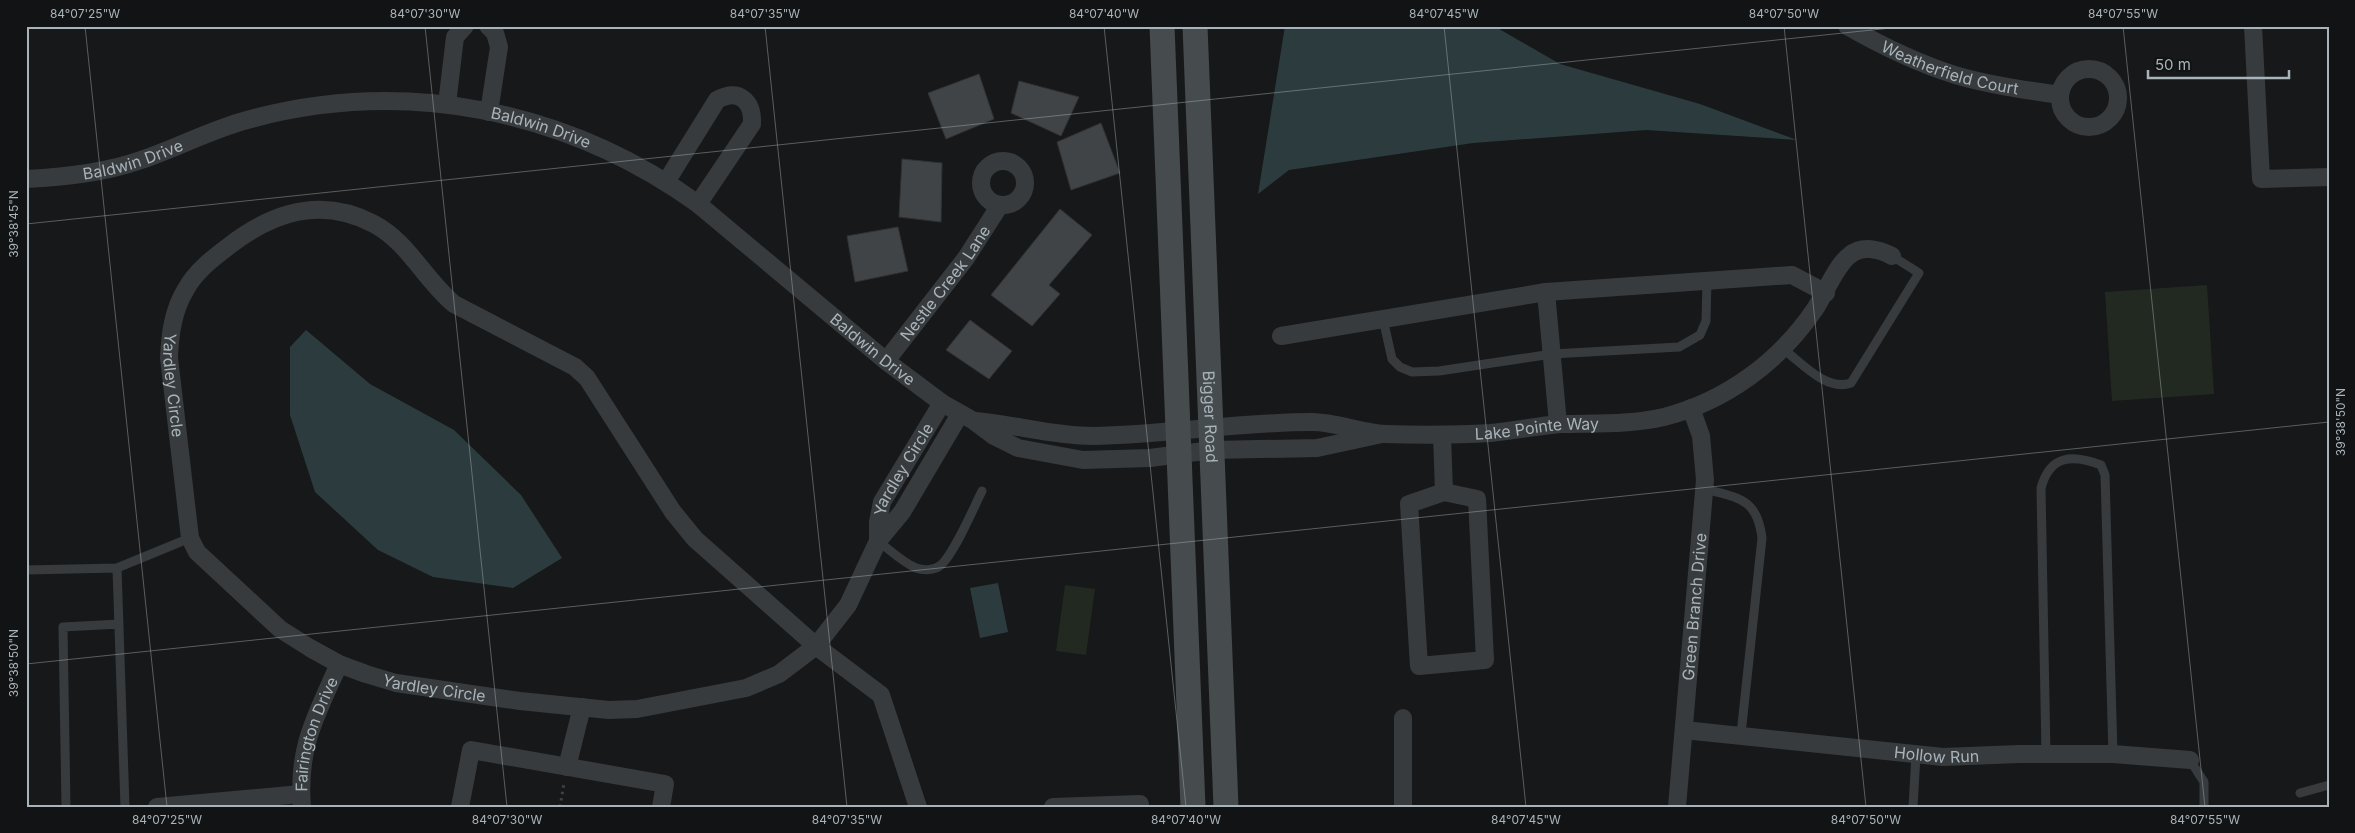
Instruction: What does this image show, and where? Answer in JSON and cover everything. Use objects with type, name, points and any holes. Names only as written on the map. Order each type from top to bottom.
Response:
[{"type":"street","points":[[447,104],[455,37],[465,26]]},
{"type":"street","points":[[488,26],[495,32],[499,47],[490,112]]},
{"type":"street","name":"Bigger Road","points":[[1162,26],[1193,807]]},
{"type":"street","name":"Bigger Road","points":[[1195,26],[1226,807]]},
{"type":"street","name":"Weatherfield Court","points":[[1847,26],[1881,46],[1920,63],[1956,75],[1995,85],[2060,95]]},
{"type":"street","points":[[2253,26],[2261,179],[2329,177]]},
{"type":"street","points":[[666,182],[681,154],[717,100],[725,96],[734,95],[744,99],[753,112],[752,124],[698,204]]},
{"type":"street","name":"Baldwin Drive","points":[[26,179],[57,178],[112,169],[142,160],[209,132],[248,120],[301,108],[348,102],[401,100],[447,104],[490,112],[568,133],[604,148],[666,182],[698,204],[886,361],[942,403],[994,436],[1018,448],[1083,460],[1150,458],[1178,454]]},
{"type":"street","name":"Nestle Creek Lane","points":[[886,361],[966,258],[1000,205]]},
{"type":"street","name":"Yardley Circle","points":[[816,646],[695,539],[673,512],[587,378],[575,367],[454,304],[441,293],[410,254],[391,236],[373,224],[350,215],[322,210],[294,212],[271,219],[251,229],[218,254],[203,267],[186,288],[175,312],[170,336],[169,358],[190,538],[197,552],[268,618],[310,648],[339,664],[396,682],[520,701],[609,710],[637,708],[746,688],[780,674],[816,646],[848,605],[878,542],[902,512],[967,418]]},
{"type":"street","name":"Lake Pointe Way","points":[[1178,454],[1211,438],[1315,422],[1382,434],[1442,435],[1492,433],[1558,424],[1620,423],[1663,417],[1691,408],[1730,390],[1752,376],[1783,349],[1808,319],[1826,292],[1842,262],[1850,254],[1859,250],[1871,249],[1883,251],[1892,256]]},
{"type":"street","points":[[1281,336],[1546,292],[1792,275],[1826,292]]},
{"type":"street","points":[[1546,292],[1558,424]]},
{"type":"street","name":"Yardley Circle","points":[[878,542],[878,522],[882,502],[942,403]]},
{"type":"street","name":"Green Branch Drive","points":[[1677,807],[1704,489],[1704,456],[1691,408]]},
{"type":"street","name":"Baldwin Drive","points":[[967,418],[1037,432],[1066,435],[1094,436],[1178,429],[1211,438]]},
{"type":"street","name":"Lake Pointe Way","points":[[1211,438],[1317,448],[1382,434]]},
{"type":"street","points":[[1442,435],[1444,492]]},
{"type":"street","points":[[1444,492],[1477,499],[1486,660],[1419,666],[1409,504],[1444,492]]},
{"type":"street","points":[[816,646],[881,694],[918,807]]},
{"type":"street","name":"Fairington Drive","points":[[302,800],[303,756],[308,736],[339,664]]},
{"type":"street","points":[[567,767],[582,707]]},
{"type":"street","points":[[1402,718],[1403,807]]},
{"type":"street","name":"Hollow Run","points":[[1684,730],[1741,734],[1942,757],[2113,754],[2190,760]]},
{"type":"street","points":[[460,807],[471,750],[665,784],[660,807]]},
{"type":"street","points":[[158,807],[302,800]]},
{"type":"street","points":[[1053,807],[1140,804]]},
{"type":"lane","points":[[1783,349],[1829,384],[1842,386],[1851,383],[1918,273],[1892,256]]},
{"type":"lane","points":[[1383,319],[1392,359],[1400,367],[1412,372],[1552,354],[1679,348],[1700,335],[1706,321],[1707,281]]},
{"type":"lane","points":[[2046,754],[2041,488],[2045,473],[2052,466],[2063,460],[2076,458],[2101,465],[2105,475],[2113,754]]},
{"type":"lane","points":[[1704,489],[1744,500],[1754,509],[1760,523],[1762,538],[1741,734]]},
{"type":"lane","points":[[878,542],[917,568],[932,569],[941,564],[953,548],[982,491]]},
{"type":"lane","points":[[26,570],[117,568],[190,538]]},
{"type":"lane","points":[[117,568],[126,807]]},
{"type":"lane","points":[[66,807],[63,627],[119,624]]},
{"type":"lane","points":[[1913,807],[1916,755]]},
{"type":"lane","points":[[2190,760],[2204,782],[2204,807]]},
{"type":"lane","points":[[2300,794],[2329,784]]},
{"type":"path","points":[[560,807],[567,767]]},
{"type":"shaded area","points":[[1285,26],[1494,26],[1560,64],[1700,104],[1797,140],[1646,130],[1473,143],[1289,170],[1258,194]]},
{"type":"shaded area","points":[[2207,285],[2214,394],[2112,401],[2105,292]]},
{"type":"shaded area","points":[[306,330],[370,384],[454,430],[521,495],[562,558],[513,588],[433,577],[378,550],[315,492],[290,415],[290,347]]},
{"type":"shaded area","points":[[998,583],[1008,632],[980,638],[970,588]]},
{"type":"shaded area","points":[[1065,585],[1095,589],[1086,655],[1056,651]]},
{"type":"building","points":[[979,74],[994,119],[946,139],[928,93]]},
{"type":"building","points":[[1019,81],[1079,97],[1061,136],[1011,113]]},
{"type":"building","points":[[1101,123],[1120,173],[1071,190],[1057,142]]},
{"type":"building","points":[[902,159],[942,163],[941,222],[899,217]]},
{"type":"building","points":[[1060,209],[1092,235],[1049,285],[1060,294],[1032,326],[991,295]]},
{"type":"building","points":[[898,227],[908,271],[855,282],[847,236]]},
{"type":"building","points":[[970,320],[1012,351],[989,379],[946,350]]}]
